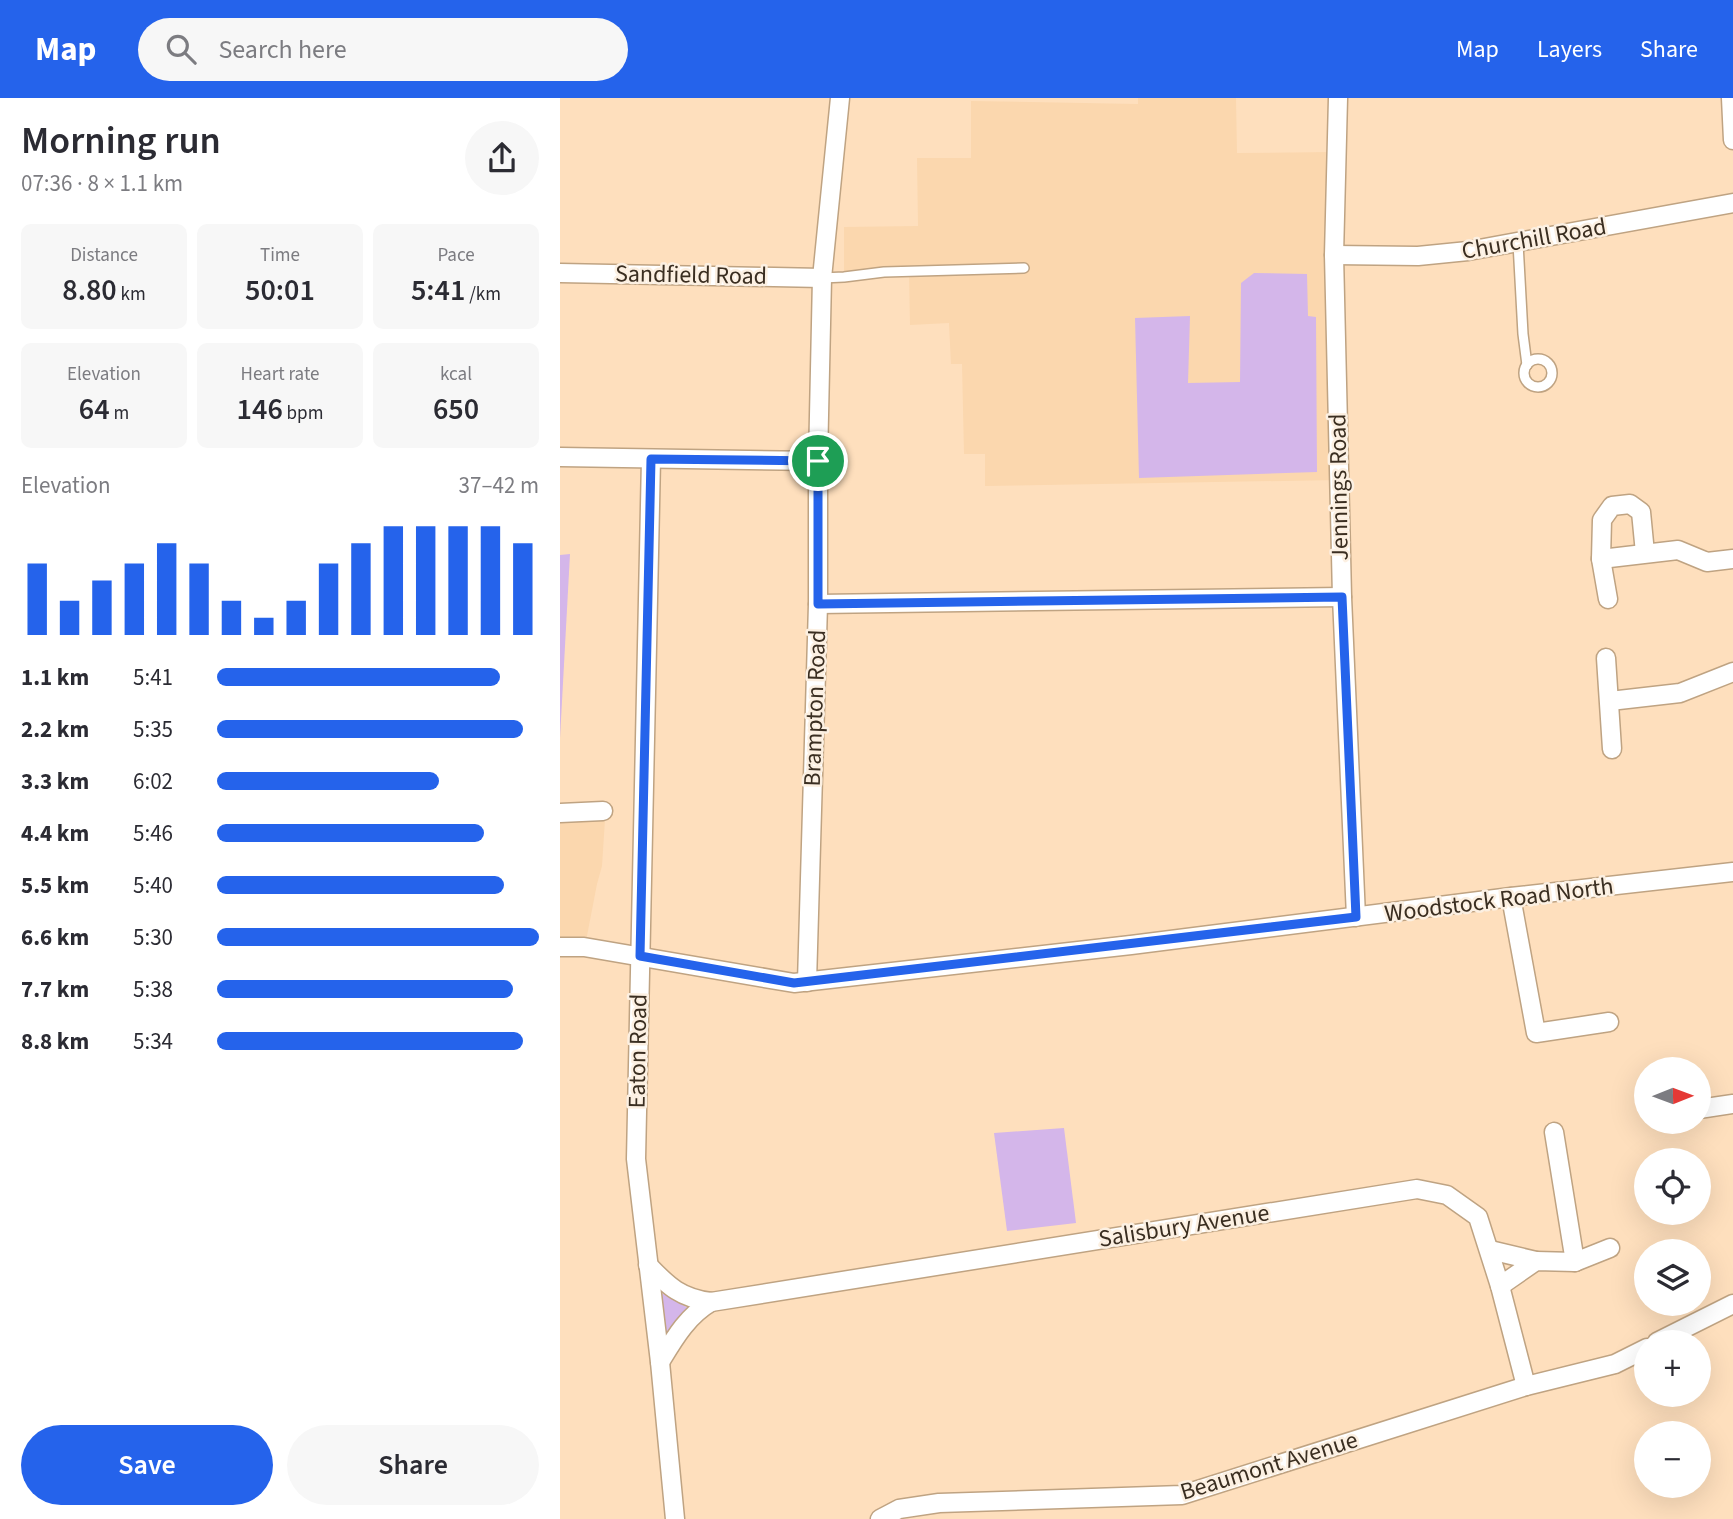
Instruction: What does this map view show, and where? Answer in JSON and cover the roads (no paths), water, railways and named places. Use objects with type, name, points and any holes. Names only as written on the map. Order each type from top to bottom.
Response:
[{"type":"street","name":"Brampton Road","points":[[807,982],[818,604],[822,278],[840,98]]},
{"type":"street","name":"Jennings Road","points":[[1338,98],[1334,255],[1342,597],[1356,917]]},
{"type":"street","points":[[1731,98],[1733,140]]},
{"type":"street","name":"Churchill Road","points":[[1334,255],[1418,256],[1468,251],[1733,203]]},
{"type":"street","name":"Sandfield Road","points":[[560,273],[822,278]]},
{"type":"street","points":[[560,457],[818,461]]},
{"type":"street","name":"Eaton Road","points":[[648,1265],[636,1146],[651,459]]},
{"type":"street","points":[[1608,599],[1601,559],[1602,520],[1612,506],[1630,504],[1641,512],[1645,553]]},
{"type":"street","points":[[1601,559],[1678,551],[1707,562],[1733,559]]},
{"type":"street","points":[[818,604],[1342,597]]},
{"type":"street","points":[[1606,658],[1612,749]]},
{"type":"street","points":[[1610,701],[1680,693],[1733,672]]},
{"type":"street","points":[[560,813],[603,811]]},
{"type":"street","name":"Woodstock Road North","points":[[560,947],[584,947],[794,983],[1733,872]]},
{"type":"street","points":[[1511,897],[1529,1036],[1609,1022]]},
{"type":"street","points":[[1712,1106],[1733,1104]]},
{"type":"street","points":[[1554,1132],[1575,1262]]},
{"type":"street","name":"Salisbury Avenue","points":[[648,1265],[682,1295],[711,1302],[1417,1189],[1447,1195],[1478,1217],[1490,1250],[1525,1386]]},
{"type":"street","points":[[1490,1250],[1536,1261],[1575,1262],[1610,1248]]},
{"type":"street","points":[[1500,1286],[1536,1261]]},
{"type":"street","points":[[648,1265],[675,1519]]},
{"type":"street","points":[[660,1362],[689,1319],[711,1302]]},
{"type":"street","points":[[1681,1330],[1733,1304]]},
{"type":"street","name":"Beaumont Avenue","points":[[880,1519],[900,1509],[939,1503],[1182,1495],[1525,1386],[1615,1364],[1634,1354]]},
{"type":"lane","points":[[1518,243],[1527,365]]},
{"type":"lane","points":[[822,278],[884,272],[1024,268]]}]
